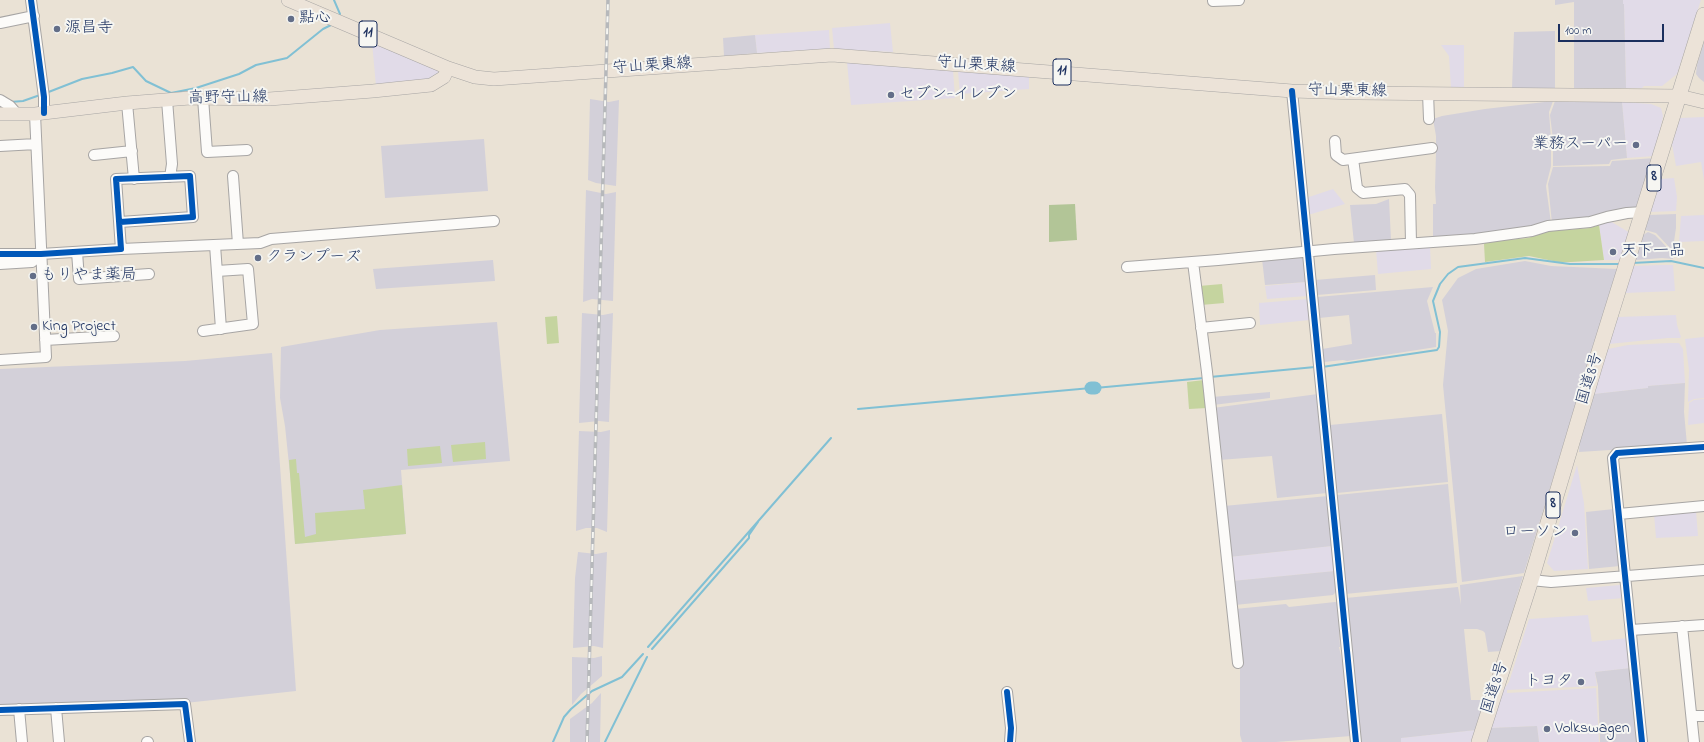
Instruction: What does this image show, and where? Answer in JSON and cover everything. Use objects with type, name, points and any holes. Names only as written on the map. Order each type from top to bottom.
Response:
[{"type":"highway","name":"国道8号","points":[[1479,742],[1531,580],[1575,428],[1628,264],[1704,15]]},
{"type":"main road","name":"守山栗東線","points":[[288,0],[448,68],[475,77],[494,79],[832,55],[1292,91],[1679,96]]},
{"type":"main road","name":"高野守山線","points":[[0,114],[39,113],[167,100],[203,98],[288,98],[336,95],[424,86],[431,85],[440,80],[448,68]]},
{"type":"main road","points":[[1679,96],[1704,102]]},
{"type":"street","points":[[0,360],[46,357],[36,144],[39,113],[44,97],[31,0]]},
{"type":"street","points":[[1213,1],[1239,0]]},
{"type":"street","points":[[0,23],[34,16]]},
{"type":"street","points":[[1292,91],[1356,742]]},
{"type":"street","points":[[1428,93],[1429,119]]},
{"type":"street","points":[[203,98],[206,152],[247,150]]},
{"type":"street","points":[[0,100],[10,106],[17,114]]},
{"type":"street","points":[[167,100],[172,164],[170,177]]},
{"type":"street","points":[[127,103],[134,179]]},
{"type":"street","points":[[1334,141],[1336,155],[1343,160],[1432,148]]},
{"type":"street","points":[[0,146],[36,144]]},
{"type":"street","points":[[94,155],[132,151]]},
{"type":"street","points":[[1353,159],[1357,188],[1363,193],[1405,189],[1410,195],[1411,243]]},
{"type":"street","points":[[120,222],[193,217],[190,176],[116,180],[121,250]]},
{"type":"street","points":[[234,176],[238,244]]},
{"type":"street","points":[[1127,267],[1513,235],[1548,226],[1590,222],[1607,217],[1643,212]]},
{"type":"street","points":[[0,254],[41,254],[260,243],[271,239],[494,221]]},
{"type":"street","points":[[215,245],[221,329]]},
{"type":"street","points":[[78,252],[79,279],[149,274]]},
{"type":"street","points":[[0,264],[32,262],[41,254]]},
{"type":"street","points":[[1193,262],[1208,378],[1238,663]]},
{"type":"street","points":[[203,331],[253,324],[248,270],[217,271]]},
{"type":"street","points":[[1201,328],[1250,323]]},
{"type":"street","points":[[45,340],[114,336]]},
{"type":"street","points":[[1642,742],[1613,458],[1617,453],[1704,447]]},
{"type":"street","points":[[1619,514],[1704,506]]},
{"type":"street","points":[[1531,580],[1551,582],[1704,570]]},
{"type":"street","points":[[1631,630],[1704,625]]},
{"type":"street","points":[[1682,626],[1694,742]]},
{"type":"street","points":[[1007,692],[1011,728],[1010,742]]},
{"type":"street","points":[[0,710],[185,704],[190,742]]},
{"type":"street","points":[[56,708],[59,742]]},
{"type":"street","points":[[19,709],[22,742]]},
{"type":"street","points":[[1692,716],[1704,716]]},
{"type":"shaded area","points":[[1555,0],[1623,0],[1626,88],[1574,88],[1574,2],[1555,5]]},
{"type":"shaded area","points":[[1623,0],[1701,0],[1677,74],[1662,86],[1626,88]]},
{"type":"shaded area","points":[[890,23],[893,52],[834,49],[832,28]]},
{"type":"shaded area","points":[[829,30],[830,49],[757,53],[755,35]]},
{"type":"shaded area","points":[[1555,31],[1555,88],[1512,88],[1514,32]]},
{"type":"shaded area","points":[[755,35],[757,53],[724,56],[723,38]]},
{"type":"shaded area","points":[[372,42],[437,70],[439,73],[434,79],[376,86]]},
{"type":"shaded area","points":[[1704,42],[1704,82],[1696,74],[1697,65]]},
{"type":"shaded area","points":[[1441,45],[1464,45],[1464,87],[1451,88],[1449,56]]},
{"type":"shaded area","points":[[847,62],[953,70],[955,98],[851,105]]},
{"type":"shaded area","points":[[958,71],[1029,76],[1029,89],[960,94]]},
{"type":"shaded area","points":[[590,99],[609,102],[619,100],[616,186],[596,183],[588,180]]},
{"type":"shaded area","points":[[1553,101],[1549,112],[1551,166],[1546,186],[1551,223],[1527,230],[1434,238],[1433,204],[1436,204],[1436,136],[1433,119],[1442,116],[1485,109]]},
{"type":"shaded area","points":[[1555,101],[1622,102],[1627,158],[1611,160],[1609,164],[1553,166],[1553,139],[1550,115]]},
{"type":"shaded area","points":[[1622,102],[1651,104],[1661,108],[1663,116],[1655,156],[1627,158]]},
{"type":"shaded area","points":[[1704,117],[1704,180],[1701,162],[1676,166],[1672,144],[1680,118]]},
{"type":"shaded area","points":[[484,139],[488,191],[385,198],[381,146]]},
{"type":"shaded area","points":[[1655,158],[1639,210],[1552,223],[1548,184],[1553,167],[1610,166],[1612,161]]},
{"type":"shaded area","points":[[1674,178],[1677,197],[1676,211],[1650,212],[1660,179]]},
{"type":"shaded area","points":[[1333,189],[1345,204],[1308,215],[1306,198]]},
{"type":"shaded area","points":[[586,190],[606,194],[616,192],[613,301],[592,299],[583,302]]},
{"type":"shaded area","points":[[1389,199],[1391,240],[1354,243],[1350,205],[1376,204]]},
{"type":"shaded area","points":[[1676,214],[1676,228],[1673,248],[1671,249],[1656,233],[1645,230],[1649,215]]},
{"type":"shaded area","points":[[1704,215],[1704,241],[1679,242],[1681,216]]},
{"type":"shaded area","points":[[1610,221],[1630,233],[1621,260],[1604,260],[1599,225]]},
{"type":"shaded area","points":[[1648,232],[1655,235],[1661,241],[1672,253],[1673,259],[1662,258],[1636,260],[1643,235]]},
{"type":"shaded area","points":[[1430,246],[1431,269],[1378,274],[1376,249]]},
{"type":"shaded area","points":[[1303,255],[1306,282],[1265,285],[1262,259]]},
{"type":"shaded area","points":[[493,260],[495,281],[376,289],[373,269]]},
{"type":"shaded area","points":[[1525,261],[1551,266],[1617,269],[1524,573],[1462,582],[1443,385],[1448,331],[1442,300],[1458,278],[1476,269]]},
{"type":"shaded area","points":[[1673,265],[1675,291],[1625,293],[1633,266]]},
{"type":"shaded area","points":[[1375,275],[1376,290],[1317,295],[1315,280]]},
{"type":"shaded area","points":[[1306,282],[1307,296],[1267,299],[1265,286]]},
{"type":"shaded area","points":[[1433,287],[1427,301],[1436,333],[1436,347],[1347,361],[1324,362],[1322,349],[1352,344],[1349,315],[1319,318],[1317,297]]},
{"type":"shaded area","points":[[1308,299],[1310,320],[1260,325],[1259,303]]},
{"type":"shaded area","points":[[582,313],[603,315],[613,313],[609,422],[599,421],[579,423]]},
{"type":"shaded area","points":[[1676,315],[1680,338],[1609,344],[1618,317]]},
{"type":"shaded area","points":[[497,322],[510,461],[401,470],[406,534],[295,544],[292,493],[285,426],[280,398],[281,347],[380,330]]},
{"type":"shaded area","points":[[1704,337],[1704,398],[1694,399],[1688,402],[1689,370],[1685,339]]},
{"type":"shaded area","points":[[1679,343],[1683,349],[1685,383],[1648,386],[1648,388],[1594,394],[1608,349],[1628,345]]},
{"type":"shaded area","points":[[272,353],[296,691],[176,704],[0,710],[0,369],[185,361]]},
{"type":"shaded area","points":[[1685,383],[1684,412],[1687,445],[1579,452],[1580,438],[1594,394],[1648,388],[1648,386]]},
{"type":"shaded area","points":[[1270,392],[1270,398],[1213,405],[1212,397]]},
{"type":"shaded area","points":[[1318,394],[1327,493],[1277,498],[1272,456],[1219,460],[1213,408]]},
{"type":"shaded area","points":[[1704,399],[1704,423],[1688,425],[1689,403],[1694,400]]},
{"type":"shaded area","points":[[1442,414],[1448,482],[1337,493],[1330,425]]},
{"type":"shaded area","points":[[610,430],[607,532],[597,528],[586,528],[576,531],[579,431],[601,432]]},
{"type":"shaded area","points":[[1577,465],[1584,503],[1588,569],[1554,571],[1547,563]]},
{"type":"shaded area","points":[[1448,484],[1457,583],[1345,594],[1337,495]]},
{"type":"shaded area","points":[[1328,496],[1332,546],[1229,557],[1224,506]]},
{"type":"shaded area","points":[[1614,509],[1620,566],[1589,569],[1586,512]]},
{"type":"shaded area","points":[[1696,511],[1698,536],[1656,538],[1654,514]]},
{"type":"shaded area","points":[[1332,546],[1335,571],[1232,581],[1229,557]]},
{"type":"shaded area","points":[[578,552],[596,554],[607,552],[603,648],[594,646],[573,648],[575,578]]},
{"type":"shaded area","points":[[1335,571],[1337,591],[1333,595],[1235,605],[1232,581]]},
{"type":"shaded area","points":[[1523,576],[1501,651],[1488,652],[1485,633],[1483,631],[1477,629],[1464,629],[1471,700],[1485,700],[1476,730],[1401,738],[1401,742],[1360,742],[1346,598],[1458,587],[1461,605],[1460,585]]},
{"type":"shaded area","points":[[1620,585],[1623,588],[1624,598],[1588,601],[1586,588]]},
{"type":"shaded area","points":[[1335,602],[1338,603],[1339,647],[1346,678],[1351,736],[1276,742],[1242,742],[1240,735],[1240,657],[1235,609],[1286,604],[1289,607]]},
{"type":"shaded area","points":[[1588,615],[1592,642],[1628,638],[1631,668],[1595,672],[1597,686],[1507,690],[1507,693],[1596,688],[1599,742],[1539,742],[1537,726],[1491,728],[1501,693],[1509,682],[1529,619]]},
{"type":"shaded area","points":[[602,656],[602,676],[581,694],[572,705],[572,657],[594,658]]},
{"type":"shaded area","points":[[1631,668],[1638,742],[1600,742],[1598,686],[1595,672]]},
{"type":"shaded area","points":[[601,693],[600,742],[570,742],[570,719],[592,703]]},
{"type":"shaded area","points":[[1537,726],[1539,742],[1486,742],[1491,728]]},
{"type":"shaded area","points":[[1476,730],[1471,742],[1401,742],[1400,738]]},
{"type":"green space","points":[[1075,204],[1077,240],[1049,242],[1049,205]]},
{"type":"green space","points":[[1599,225],[1604,260],[1558,262],[1529,256],[1485,262],[1484,244],[1486,242],[1528,238],[1549,231],[1590,228]]},
{"type":"green space","points":[[1222,284],[1224,303],[1201,305],[1199,286]]},
{"type":"green space","points":[[557,316],[559,343],[547,344],[545,317]]},
{"type":"green space","points":[[1204,380],[1207,408],[1189,409],[1187,382]]},
{"type":"green space","points":[[485,442],[486,459],[453,462],[451,445]]},
{"type":"green space","points":[[440,446],[442,463],[408,466],[407,449]]},
{"type":"green space","points":[[296,459],[297,473],[299,473],[305,537],[316,534],[315,513],[365,509],[363,490],[402,485],[406,534],[295,544],[289,460]]},
{"type":"waterway","points":[[334,0],[340,14]]},
{"type":"waterway","points":[[46,93],[82,79],[133,67],[146,81],[171,93],[196,88],[239,74],[256,65],[287,58],[323,29],[331,25]]},
{"type":"waterway","points":[[10,102],[23,101],[40,95]]},
{"type":"waterway","points":[[1322,367],[1437,350],[1439,347],[1440,332],[1433,301],[1440,284],[1448,274],[1458,267],[1525,258],[1570,264],[1620,264]]},
{"type":"waterway","points":[[1632,263],[1671,261],[1704,268]]},
{"type":"waterway","points":[[1210,377],[1315,367]]},
{"type":"waterway","points":[[1095,388],[1204,378]]},
{"type":"waterway","points":[[858,409],[1091,388]]},
{"type":"waterway","points":[[648,647],[831,438]]},
{"type":"waterway","points":[[652,649],[749,538],[749,535],[758,522]]},
{"type":"waterway","points":[[553,742],[564,717],[571,709],[592,691],[622,677],[643,654]]},
{"type":"waterway","points":[[605,742],[647,657]]},
{"type":"railway","points":[[587,742],[608,0]]},
{"type":"cycle path","points":[[31,0],[44,97],[44,113]]},
{"type":"cycle path","points":[[1292,91],[1356,742]]},
{"type":"cycle path","points":[[0,254],[41,254],[121,249],[116,179],[190,176],[193,217],[120,222]]},
{"type":"cycle path","points":[[1642,742],[1613,458],[1617,453],[1704,447]]},
{"type":"cycle path","points":[[1007,692],[1011,728],[1010,742]]},
{"type":"cycle path","points":[[0,710],[185,704],[190,742]]},
{"type":"place","name":"點心","points":[[291,19]]},
{"type":"place","name":"源昌寺","points":[[57,29]]},
{"type":"place","name":"セブン-イレブン","points":[[891,95]]},
{"type":"place","name":"業務スーパー","points":[[1636,145]]},
{"type":"place","name":"天下一品","points":[[1613,252]]},
{"type":"place","name":"クランプーズ","points":[[258,258]]},
{"type":"place","name":"もりやま薬局","points":[[33,276]]},
{"type":"place","name":"King Project","points":[[34,327]]},
{"type":"place","name":"ローソン","points":[[1575,533]]},
{"type":"place","name":"トヨタ","points":[[1581,682]]},
{"type":"place","name":"Volkswagen","points":[[1547,729]]}]
